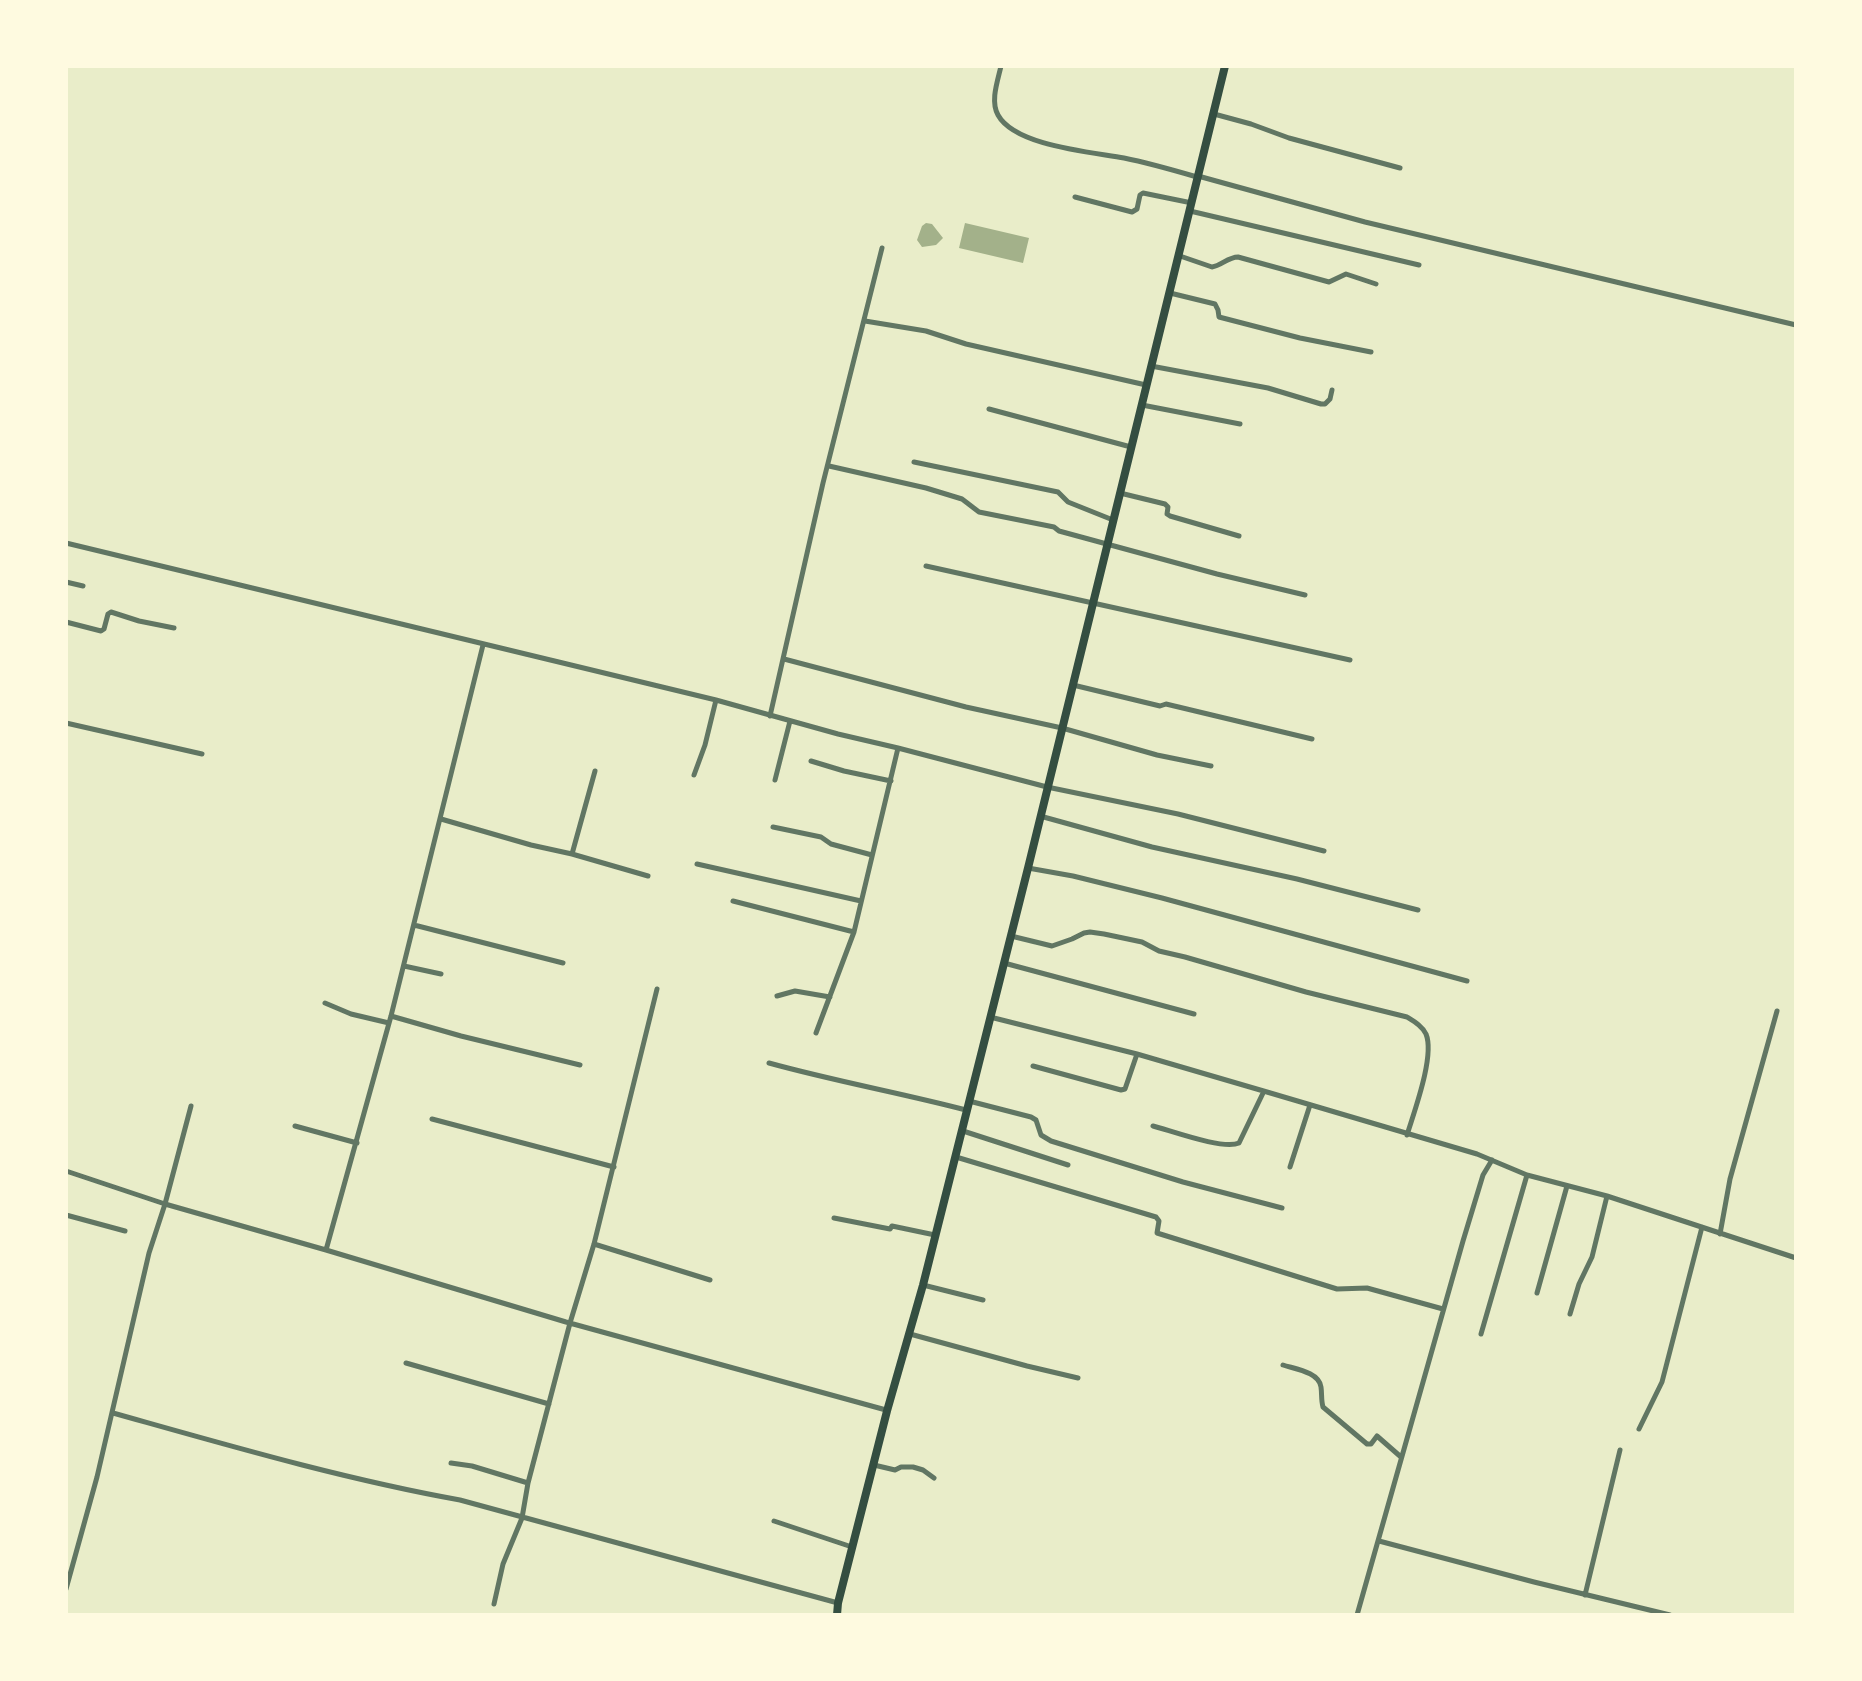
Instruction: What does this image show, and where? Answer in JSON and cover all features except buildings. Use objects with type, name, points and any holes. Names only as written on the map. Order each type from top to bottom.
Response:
[{"type":"highway","points":[[837,1611],[1028,868],[1225,66]]},
{"type":"street","points":[[1001,66],[995,111],[1011,130],[1053,146],[1125,158],[1365,222],[1796,325]]},
{"type":"street","points":[[1214,114],[1400,168]]},
{"type":"street","points":[[1075,197],[1132,212],[1137,209],[1143,193],[1419,265]]},
{"type":"street","points":[[770,716],[882,248]]},
{"type":"street","points":[[1180,256],[1212,267],[1238,257],[1329,282],[1346,274],[1376,284]]},
{"type":"street","points":[[1170,293],[1215,304],[1219,317],[1371,352]]},
{"type":"street","points":[[865,321],[926,331],[966,344],[1146,385]]},
{"type":"street","points":[[1151,366],[1268,388],[1321,404],[1328,402],[1332,390]]},
{"type":"street","points":[[1141,405],[1240,424]]},
{"type":"street","points":[[989,409],[1131,447]]},
{"type":"street","points":[[914,462],[1049,489],[1058,492],[1068,502],[1113,520]]},
{"type":"street","points":[[829,466],[962,499],[979,512],[1054,527],[1059,531],[1305,595]]},
{"type":"street","points":[[1120,493],[1165,504],[1170,516],[1239,536]]},
{"type":"street","points":[[66,543],[716,700],[1047,787],[1178,814],[1324,851]]},
{"type":"street","points":[[926,566],[1350,660]]},
{"type":"street","points":[[66,582],[83,586]]},
{"type":"street","points":[[66,622],[101,631],[111,612],[174,628]]},
{"type":"street","points":[[326,1250],[390,1020],[483,645]]},
{"type":"street","points":[[784,659],[966,707],[1062,728],[1157,755],[1211,766]]},
{"type":"street","points":[[1073,685],[1312,739]]},
{"type":"street","points":[[694,775],[716,700]]},
{"type":"street","points":[[775,780],[790,721]]},
{"type":"street","points":[[66,723],[202,754]]},
{"type":"street","points":[[816,1033],[854,932],[898,748]]},
{"type":"street","points":[[811,761],[891,781]]},
{"type":"street","points":[[572,854],[595,771]]},
{"type":"street","points":[[1040,816],[1152,847],[1418,910]]},
{"type":"street","points":[[441,819],[648,876]]},
{"type":"street","points":[[773,827],[821,837],[831,844],[872,855]]},
{"type":"street","points":[[697,864],[861,901]]},
{"type":"street","points":[[1028,868],[1162,898],[1467,981]]},
{"type":"street","points":[[733,901],[854,932]]},
{"type":"street","points":[[414,925],[563,963]]},
{"type":"street","points":[[1010,935],[1052,946],[1084,933],[1104,934],[1142,942],[1159,951],[1306,992],[1407,1017],[1419,1024],[1425,1033],[1428,1051],[1407,1135]]},
{"type":"street","points":[[1003,963],[1194,1014]]},
{"type":"street","points":[[404,966],[441,974]]},
{"type":"street","points":[[494,1604],[503,1564],[522,1518],[528,1483],[594,1244],[657,989]]},
{"type":"street","points":[[777,996],[795,991],[830,997]]},
{"type":"street","points":[[325,1003],[351,1014],[390,1020],[580,1065]]},
{"type":"street","points":[[1720,1234],[1730,1179],[1777,1011]]},
{"type":"street","points":[[990,1017],[1137,1054],[1264,1091],[1492,1160],[1527,1175],[1607,1196],[1796,1258]]},
{"type":"street","points":[[1033,1066],[1121,1090],[1129,1081],[1137,1054]]},
{"type":"street","points":[[769,1063],[822,1078],[1031,1117],[1036,1120],[1041,1135],[1051,1141],[1183,1182],[1282,1208]]},
{"type":"street","points":[[1153,1126],[1234,1146],[1239,1143],[1264,1091]]},
{"type":"street","points":[[1290,1167],[1310,1105]]},
{"type":"street","points":[[66,1589],[113,1413],[149,1253],[191,1106]]},
{"type":"street","points":[[432,1119],[614,1167]]},
{"type":"street","points":[[295,1126],[357,1143]]},
{"type":"street","points":[[961,1130],[1068,1165]]},
{"type":"street","points":[[955,1156],[1156,1217],[1159,1221],[1157,1233],[1219,1253],[1337,1289],[1367,1288],[1443,1309]]},
{"type":"street","points":[[1357,1615],[1443,1309],[1483,1175],[1492,1160]]},
{"type":"street","points":[[66,1171],[165,1204],[570,1323],[887,1411]]},
{"type":"street","points":[[1481,1334],[1527,1175]]},
{"type":"street","points":[[1537,1293],[1567,1186]]},
{"type":"street","points":[[1570,1314],[1579,1284],[1592,1257],[1607,1196]]},
{"type":"street","points":[[66,1215],[125,1231]]},
{"type":"street","points":[[834,1218],[935,1235]]},
{"type":"street","points":[[1639,1429],[1662,1382],[1702,1227]]},
{"type":"street","points":[[594,1244],[710,1280]]},
{"type":"street","points":[[923,1285],[983,1300]]},
{"type":"street","points":[[910,1334],[1078,1378]]},
{"type":"street","points":[[406,1363],[549,1404]]},
{"type":"street","points":[[1283,1365],[1319,1380],[1323,1407],[1367,1444],[1371,1444],[1377,1436],[1401,1458]]},
{"type":"street","points":[[113,1413],[261,1454],[460,1500],[682,1559],[837,1611]]},
{"type":"street","points":[[1585,1595],[1620,1450]]},
{"type":"street","points":[[451,1463],[528,1483]]},
{"type":"street","points":[[874,1465],[895,1470],[913,1467],[934,1478]]},
{"type":"street","points":[[774,1521],[852,1547]]},
{"type":"street","points":[[1379,1541],[1670,1615]]},
{"type":"shaded area","points":[[926,223],[932,224],[943,238],[936,245],[922,247],[917,240]]},
{"type":"shaded area","points":[[965,223],[1029,238],[1023,263],[959,248]]}]
